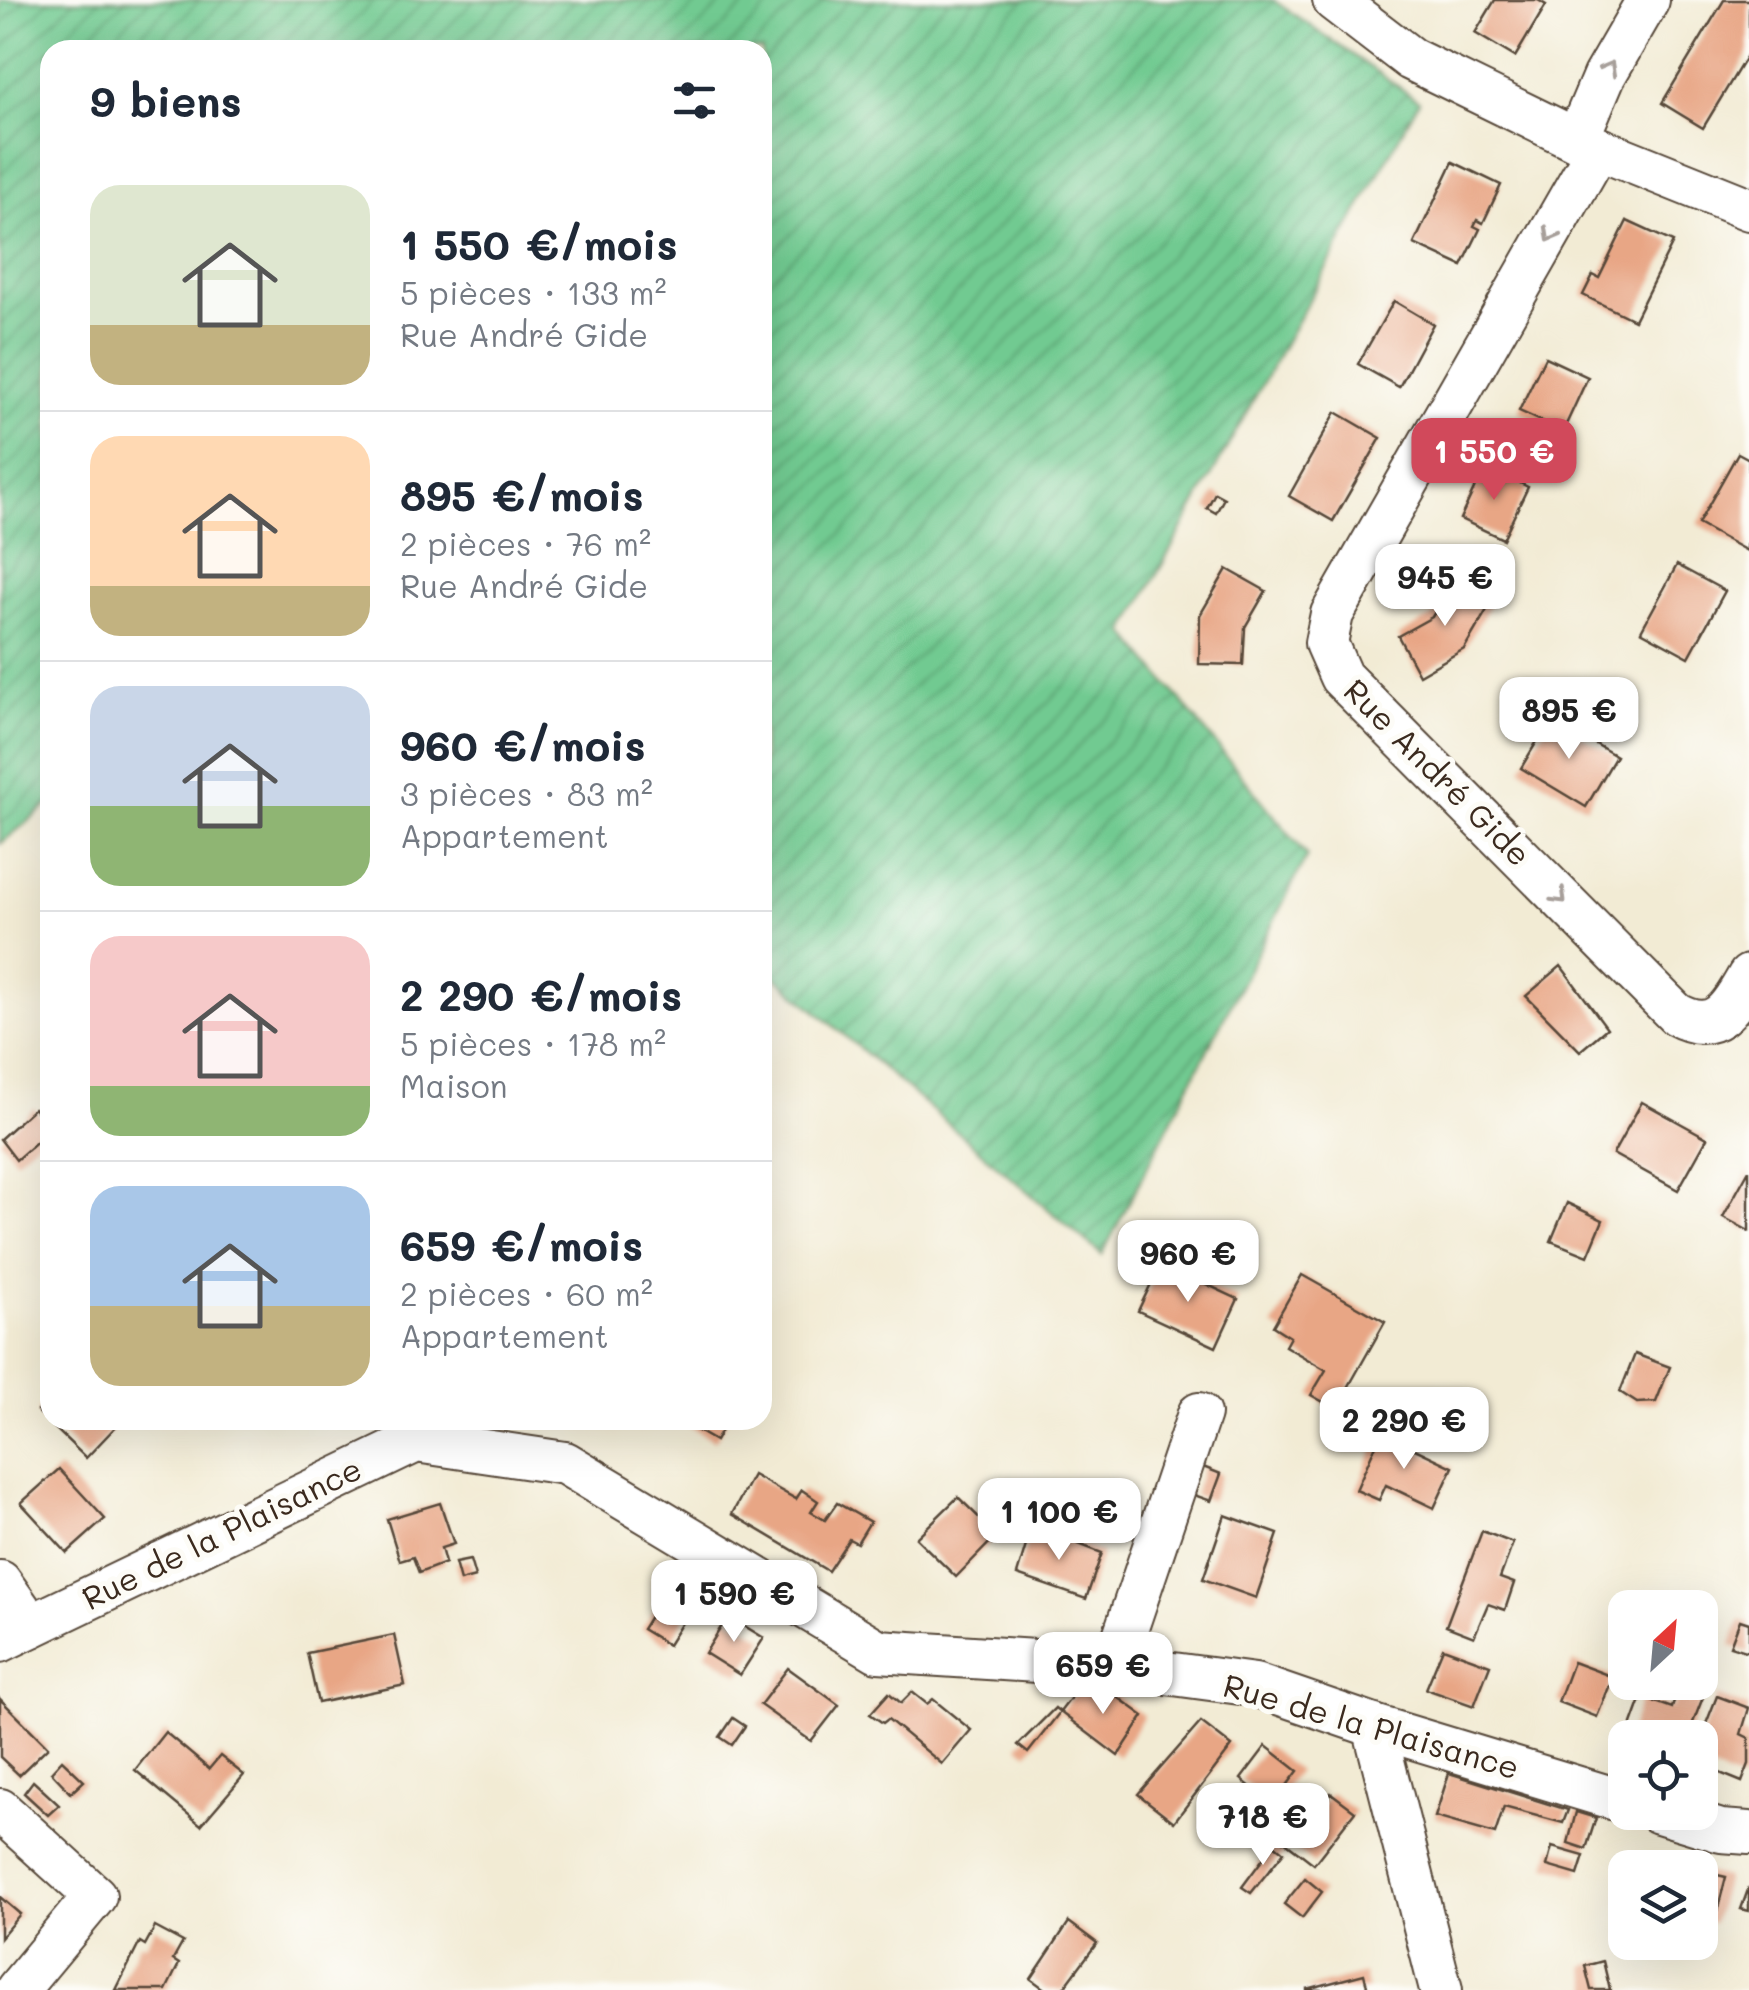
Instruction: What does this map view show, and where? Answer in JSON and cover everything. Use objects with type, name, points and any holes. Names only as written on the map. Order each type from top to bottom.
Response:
[{"type":"street","points":[[1334,0],[1411,59],[1588,145],[1749,209]]},
{"type":"street","points":[[1588,145],[1604,76],[1648,0]]},
{"type":"street","name":"Rue André Gide","points":[[1588,145],[1332,614],[1326,642],[1341,678],[1676,1014],[1706,1024],[1719,1020],[1731,1008],[1749,976]]},
{"type":"street","points":[[1114,1666],[1199,1414]]},
{"type":"street","name":"Rue de la Plaisance","points":[[16,1634],[416,1441],[565,1464],[878,1650],[1114,1666],[1255,1685],[1374,1726],[1608,1797]]},
{"type":"street","points":[[0,1582],[16,1634]]},
{"type":"street","points":[[1374,1726],[1441,1990]]},
{"type":"street","points":[[0,1810],[95,1896],[17,1990]]},
{"type":"street","points":[[1718,1830],[1749,1833]]},
{"type":"green space","points":[[0,0],[1273,0],[1419,101],[1125,632],[1307,856],[1102,1255],[772,974],[772,40],[40,40],[40,812],[0,844]]},
{"type":"building","points":[[1495,0],[1538,0],[1546,5],[1515,57],[1475,33]]},
{"type":"building","points":[[1724,0],[1749,0],[1749,52],[1703,128],[1662,103]]},
{"type":"building","points":[[1453,162],[1501,185],[1483,223],[1477,220],[1474,226],[1480,229],[1462,266],[1414,244]]},
{"type":"building","points":[[1627,221],[1673,242],[1634,320],[1583,295],[1593,275],[1599,278]]},
{"type":"building","points":[[1394,301],[1433,324],[1399,387],[1358,364]]},
{"type":"building","points":[[1545,357],[1588,377],[1563,431],[1519,411]]},
{"type":"building","points":[[1336,412],[1381,438],[1333,521],[1289,496]]},
{"type":"building","points":[[1738,453],[1749,459],[1747,551],[1698,524]]},
{"type":"building","points":[[1485,466],[1528,487],[1503,539],[1460,519]]},
{"type":"building","points":[[1215,493],[1224,498],[1216,513],[1207,508]]},
{"type":"building","points":[[1677,565],[1725,591],[1689,657],[1641,631]]},
{"type":"building","points":[[1227,569],[1266,591],[1245,627],[1243,665],[1199,664],[1200,615]]},
{"type":"building","points":[[1453,581],[1491,603],[1464,649],[1419,675],[1398,636],[1432,617]]},
{"type":"building","points":[[1551,718],[1616,756],[1586,807],[1521,768]]},
{"type":"building","points":[[1561,966],[1607,1028],[1580,1051],[1526,996]]},
{"type":"building","points":[[1642,1102],[1707,1138],[1678,1190],[1613,1154]]},
{"type":"building","points":[[34,1108],[40,1116],[40,1139],[16,1160],[0,1139]]},
{"type":"building","points":[[1749,1170],[1749,1231],[1723,1217]]},
{"type":"building","points":[[1567,1203],[1603,1220],[1588,1256],[1551,1241]]},
{"type":"building","points":[[1161,1263],[1238,1299],[1216,1347],[1138,1311]]},
{"type":"building","points":[[1302,1275],[1385,1322],[1336,1409],[1311,1395],[1326,1370],[1285,1346],[1290,1337],[1273,1326]]},
{"type":"building","points":[[1635,1354],[1670,1367],[1656,1402],[1637,1403],[1620,1392]]},
{"type":"building","points":[[57,1430],[113,1430],[86,1458]]},
{"type":"building","points":[[696,1430],[721,1430],[715,1441]]},
{"type":"building","points":[[1381,1433],[1453,1467],[1434,1508],[1386,1485],[1379,1500],[1356,1490]]},
{"type":"building","points":[[1203,1467],[1221,1474],[1211,1501],[1194,1495]]},
{"type":"building","points":[[59,1469],[105,1519],[67,1553],[21,1503]]},
{"type":"building","points":[[753,1475],[796,1499],[802,1490],[818,1501],[811,1512],[825,1520],[837,1503],[870,1522],[857,1543],[849,1539],[828,1571],[732,1514]]},
{"type":"building","points":[[958,1497],[997,1535],[956,1577],[916,1538]]},
{"type":"building","points":[[440,1503],[454,1544],[441,1548],[445,1563],[419,1573],[413,1557],[400,1561],[387,1519]]},
{"type":"building","points":[[1225,1515],[1278,1534],[1256,1598],[1203,1579]]},
{"type":"building","points":[[1032,1526],[1102,1553],[1086,1599],[1017,1575]]},
{"type":"building","points":[[1482,1531],[1513,1543],[1500,1578],[1514,1583],[1505,1610],[1488,1604],[1474,1637],[1446,1626]]},
{"type":"building","points":[[470,1560],[475,1577],[460,1581],[455,1563]]},
{"type":"building","points":[[659,1602],[685,1618],[668,1645],[642,1629]]},
{"type":"building","points":[[728,1616],[764,1638],[740,1675],[705,1653]]},
{"type":"building","points":[[1740,1620],[1749,1623],[1749,1652],[1730,1646]]},
{"type":"building","points":[[394,1635],[405,1685],[318,1703],[307,1653]]},
{"type":"building","points":[[1443,1648],[1490,1665],[1474,1706],[1426,1689]]},
{"type":"building","points":[[1573,1662],[1608,1675],[1608,1690],[1597,1717],[1558,1702]]},
{"type":"building","points":[[788,1668],[839,1705],[811,1741],[760,1705]]},
{"type":"building","points":[[1080,1686],[1112,1693],[1144,1716],[1118,1756],[1060,1712]]},
{"type":"building","points":[[912,1692],[927,1704],[933,1699],[971,1730],[942,1764],[888,1719],[883,1723],[870,1714],[889,1693],[901,1703]]},
{"type":"building","points":[[1718,1696],[1749,1708],[1741,1734],[1749,1738],[1749,1764],[1742,1782],[1718,1772],[1718,1720],[1708,1720]]},
{"type":"building","points":[[0,1699],[48,1747],[19,1775],[0,1757]]},
{"type":"building","points":[[1641,1700],[1672,1708],[1675,1700],[1702,1700],[1694,1720],[1634,1720]]},
{"type":"building","points":[[1055,1708],[1060,1712],[1028,1753],[1018,1745]]},
{"type":"building","points":[[733,1718],[745,1726],[732,1745],[720,1737]]},
{"type":"building","points":[[1201,1722],[1232,1746],[1174,1822],[1138,1794]]},
{"type":"building","points":[[165,1732],[209,1769],[220,1756],[244,1775],[201,1825],[135,1770]]},
{"type":"building","points":[[1266,1746],[1298,1771],[1275,1801],[1292,1815],[1283,1825],[1265,1811],[1271,1804],[1241,1779]]},
{"type":"building","points":[[62,1760],[84,1781],[71,1793],[51,1772]]},
{"type":"building","points":[[1449,1773],[1568,1810],[1563,1823],[1504,1807],[1495,1834],[1435,1817]]},
{"type":"building","points":[[33,1781],[59,1805],[48,1815],[24,1793]]},
{"type":"building","points":[[1331,1793],[1355,1811],[1314,1864],[1279,1837],[1310,1797],[1320,1806]]},
{"type":"building","points":[[1576,1812],[1596,1818],[1586,1849],[1568,1843]]},
{"type":"building","points":[[1274,1844],[1284,1852],[1251,1893],[1242,1887]]},
{"type":"building","points":[[1552,1847],[1584,1856],[1578,1875],[1547,1866]]},
{"type":"building","points":[[1718,1875],[1726,1877],[1718,1908]]},
{"type":"building","points":[[1305,1878],[1322,1892],[1302,1918],[1284,1904]]},
{"type":"building","points":[[1749,1887],[1749,1911],[1741,1909]]},
{"type":"building","points":[[0,1897],[20,1914],[0,1938]]},
{"type":"building","points":[[1069,1922],[1097,1943],[1062,1990],[1046,1990],[1031,1979]]},
{"type":"building","points":[[155,1927],[183,1942],[173,1960],[179,1964],[166,1990],[116,1990],[140,1942],[145,1945]]},
{"type":"building","points":[[1603,1961],[1610,1990],[1591,1990],[1585,1966]]},
{"type":"building","points":[[1364,1974],[1368,1990],[1307,1990],[1307,1989]]}]
